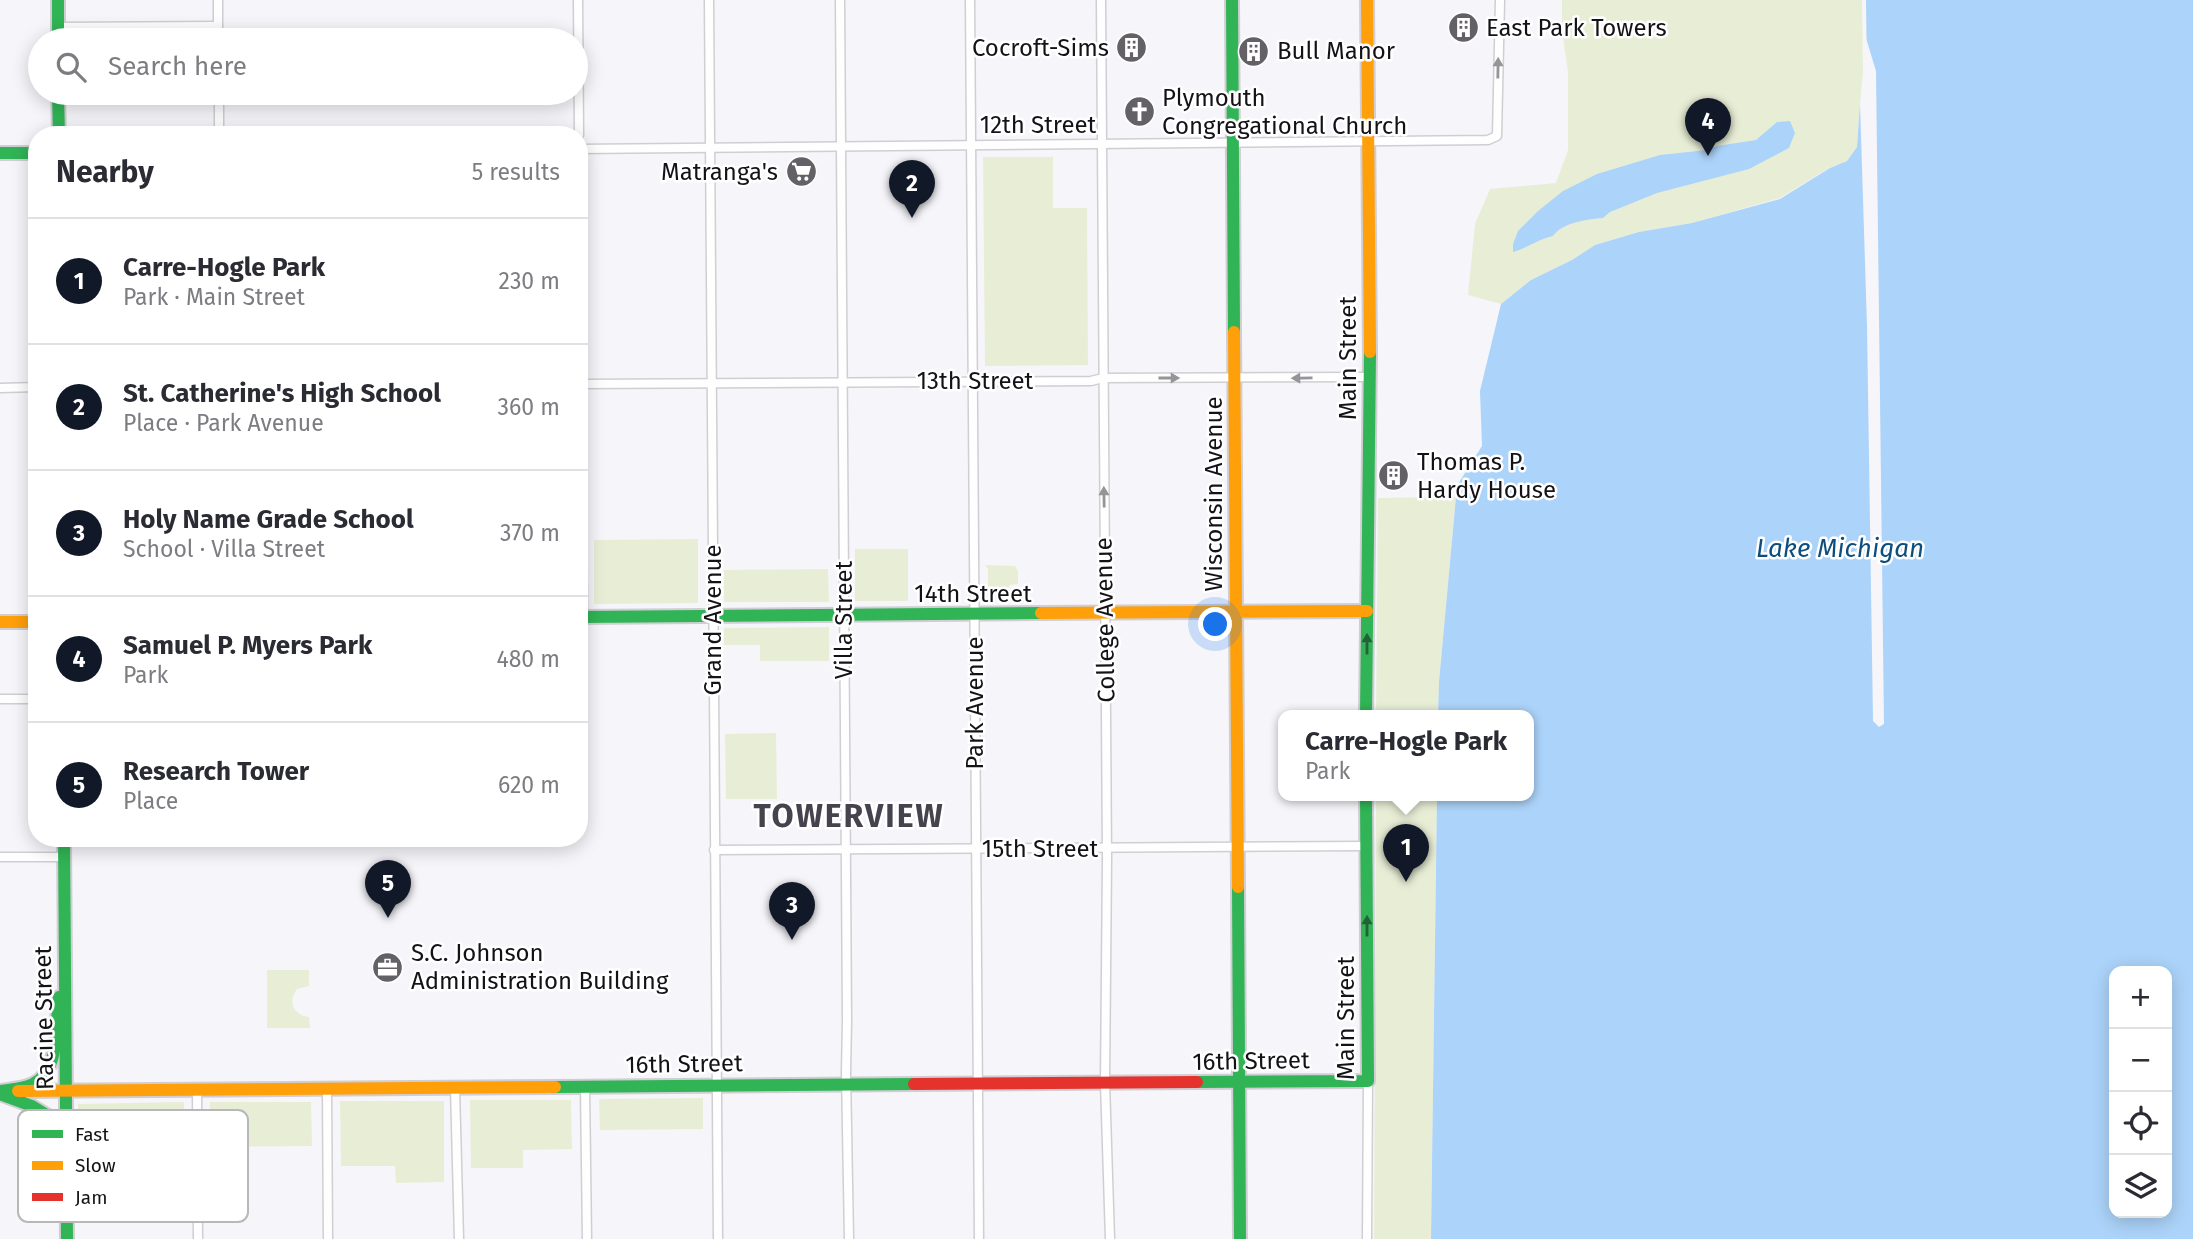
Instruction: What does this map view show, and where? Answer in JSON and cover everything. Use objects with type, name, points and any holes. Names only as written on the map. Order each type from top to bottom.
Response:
[{"type":"street","points":[[58,0],[58,28]]},
{"type":"street","points":[[178,28],[218,26],[218,0]]},
{"type":"street","points":[[577,28],[578,0]]},
{"type":"street","name":"Grand Avenue","points":[[709,0],[718,1239]]},
{"type":"street","name":"Villa Street","points":[[840,0],[849,1239]]},
{"type":"street","name":"Park Avenue","points":[[970,0],[979,1239]]},
{"type":"street","name":"College Avenue","points":[[1101,0],[1107,849],[1105,1083],[1110,1239]]},
{"type":"street","name":"Wisconsin Avenue","points":[[1232,0],[1240,1239]]},
{"type":"street","name":"Main Street","points":[[1366,710],[1370,377],[1367,0]]},
{"type":"street","name":"12th Street","points":[[588,149],[1488,140],[1497,136],[1500,0]]},
{"type":"street","points":[[58,105],[59,126]]},
{"type":"street","points":[[219,105],[219,126]]},
{"type":"street","points":[[578,105],[579,126]]},
{"type":"street","points":[[0,153],[28,153]]},
{"type":"street","name":"13th Street","points":[[588,384],[973,380],[1091,382],[1103,378],[1370,377]]},
{"type":"street","points":[[0,388],[28,387]]},
{"type":"street","name":"14th Street","points":[[588,617],[1367,611]]},
{"type":"street","points":[[0,622],[28,622]]},
{"type":"street","points":[[0,699],[28,699]]},
{"type":"street","name":"Main Street","points":[[1366,801],[1367,1239]]},
{"type":"street","name":"15th Street","points":[[714,850],[1366,845]]},
{"type":"street","name":"Racine Street","points":[[64,847],[66,1110]]},
{"type":"street","points":[[0,857],[64,856]]},
{"type":"street","points":[[0,1092],[37,1083],[48,1070],[58,998],[65,984]]},
{"type":"street","name":"16th Street","points":[[0,1092],[846,1083],[1368,1081]]},
{"type":"street","points":[[585,1086],[587,1239]]},
{"type":"street","points":[[455,1088],[459,1239]]},
{"type":"street","points":[[327,1089],[328,1239]]},
{"type":"street","points":[[197,1090],[197,1110]]},
{"type":"street","points":[[0,1092],[39,1110]]},
{"type":"green space","points":[[1562,0],[1866,0],[1867,71],[1860,104],[1857,147],[1847,161],[1829,168],[1780,198],[1692,223],[1639,232],[1595,245],[1572,260],[1531,280],[1501,304],[1468,295],[1475,224],[1490,189],[1556,183],[1568,150],[1568,72],[1562,30]]},
{"type":"green space","points":[[983,157],[1053,157],[1053,208],[1087,208],[1088,365],[985,366]]},
{"type":"green space","points":[[1456,497],[1438,710],[1376,710],[1378,498]]},
{"type":"green space","points":[[698,539],[698,603],[594,604],[594,540]]},
{"type":"green space","points":[[855,549],[908,549],[908,601],[855,601]]},
{"type":"green space","points":[[985,565],[1015,566],[1018,571],[1018,584],[1010,585],[1003,597],[993,598],[988,594],[988,569]]},
{"type":"green space","points":[[828,569],[829,602],[724,602],[724,570]]},
{"type":"green space","points":[[829,627],[829,661],[760,661],[760,645],[724,645],[724,628]]},
{"type":"green space","points":[[776,733],[777,799],[726,799],[725,734]]},
{"type":"green space","points":[[1376,801],[1437,801],[1431,1239],[1374,1239]]},
{"type":"green space","points":[[267,970],[309,970],[309,986],[297,989],[292,1003],[299,1014],[309,1017],[310,1028],[267,1028]]},
{"type":"green space","points":[[703,1098],[703,1129],[600,1130],[599,1099]]},
{"type":"green space","points":[[470,1100],[571,1100],[572,1149],[523,1150],[523,1168],[471,1168]]},
{"type":"green space","points":[[340,1101],[444,1101],[444,1182],[396,1183],[395,1166],[341,1166]]},
{"type":"green space","points":[[184,1102],[184,1110],[78,1110],[78,1104]]},
{"type":"green space","points":[[210,1102],[311,1102],[312,1146],[248,1147],[248,1110],[210,1110]]},
{"type":"water","name":"Lake Michigan","points":[[1866,0],[2193,0],[2193,1239],[1431,1239],[1437,801],[1534,801],[1534,710],[1438,710],[1458,484],[1482,446],[1480,391],[1501,304],[1531,280],[1572,260],[1595,245],[1780,199],[1830,168],[1847,161],[1857,147],[1860,104],[1867,71]]},
{"type":"water","points":[[1790,121],[1795,133],[1789,148],[1749,169],[1657,193],[1610,212],[1603,218],[1569,225],[1553,236],[1513,252],[1518,231],[1538,211],[1563,191],[1597,174],[1660,155],[1707,150],[1756,140],[1777,122]]},
{"type":"pier","points":[[1862,0],[1866,0],[1866,38],[1876,71],[1884,724],[1879,727],[1873,721],[1867,326],[1860,104],[1863,71]]},
{"type":"traffic: fast","points":[[58,0],[58,28]]},
{"type":"traffic: fast","points":[[1232,0],[1234,332]]},
{"type":"traffic: fast","points":[[58,105],[59,126]]},
{"type":"traffic: fast","points":[[0,153],[28,153]]},
{"type":"traffic: fast","points":[[1366,710],[1370,352]]},
{"type":"traffic: fast","points":[[588,617],[1041,613]]},
{"type":"traffic: fast","points":[[1197,1082],[1368,1081],[1366,801]]},
{"type":"traffic: fast","points":[[64,847],[66,1110]]},
{"type":"traffic: fast","points":[[1238,887],[1240,1239]]},
{"type":"traffic: fast","points":[[0,1091],[33,1084],[42,1078],[48,1069],[55,1045],[59,997]]},
{"type":"traffic: fast","points":[[555,1087],[914,1084]]},
{"type":"traffic: fast","points":[[0,1094],[39,1110]]},
{"type":"traffic: fast","points":[[67,1222],[67,1239]]},
{"type":"traffic: slow","points":[[1367,0],[1370,352]]},
{"type":"traffic: slow","points":[[1234,332],[1238,887]]},
{"type":"traffic: slow","points":[[1041,613],[1367,611]]},
{"type":"traffic: slow","points":[[0,622],[28,622]]},
{"type":"traffic: slow","points":[[18,1091],[555,1087]]},
{"type":"traffic: jam","points":[[914,1084],[1197,1082]]},
{"type":"place","name":"East Park Towers","points":[[1463,28]]},
{"type":"place","name":"Cocroft-Sims","points":[[1132,48]]},
{"type":"place","name":"Bull Manor","points":[[1254,51]]},
{"type":"place","name":"Plymouth Congregational Church","points":[[1139,112]]},
{"type":"place","name":"Samuel P. Myers Park","points":[[1708,156]]},
{"type":"place","name":"Matranga's","points":[[801,172]]},
{"type":"place","name":"St. Catherine's High School","points":[[912,218]]},
{"type":"place","name":"Thomas P. Hardy House","points":[[1394,476]]},
{"type":"place","name":"Carre-Hogle Park","points":[[1406,882]]},
{"type":"place","name":"Research Tower","points":[[388,918]]},
{"type":"place","name":"Holy Name Grade School","points":[[792,940]]},
{"type":"place","name":"S.C. Johnson Administration Building","points":[[388,967]]},
{"type":"district","name":"TOWERVIEW","points":[[849,816]]}]
